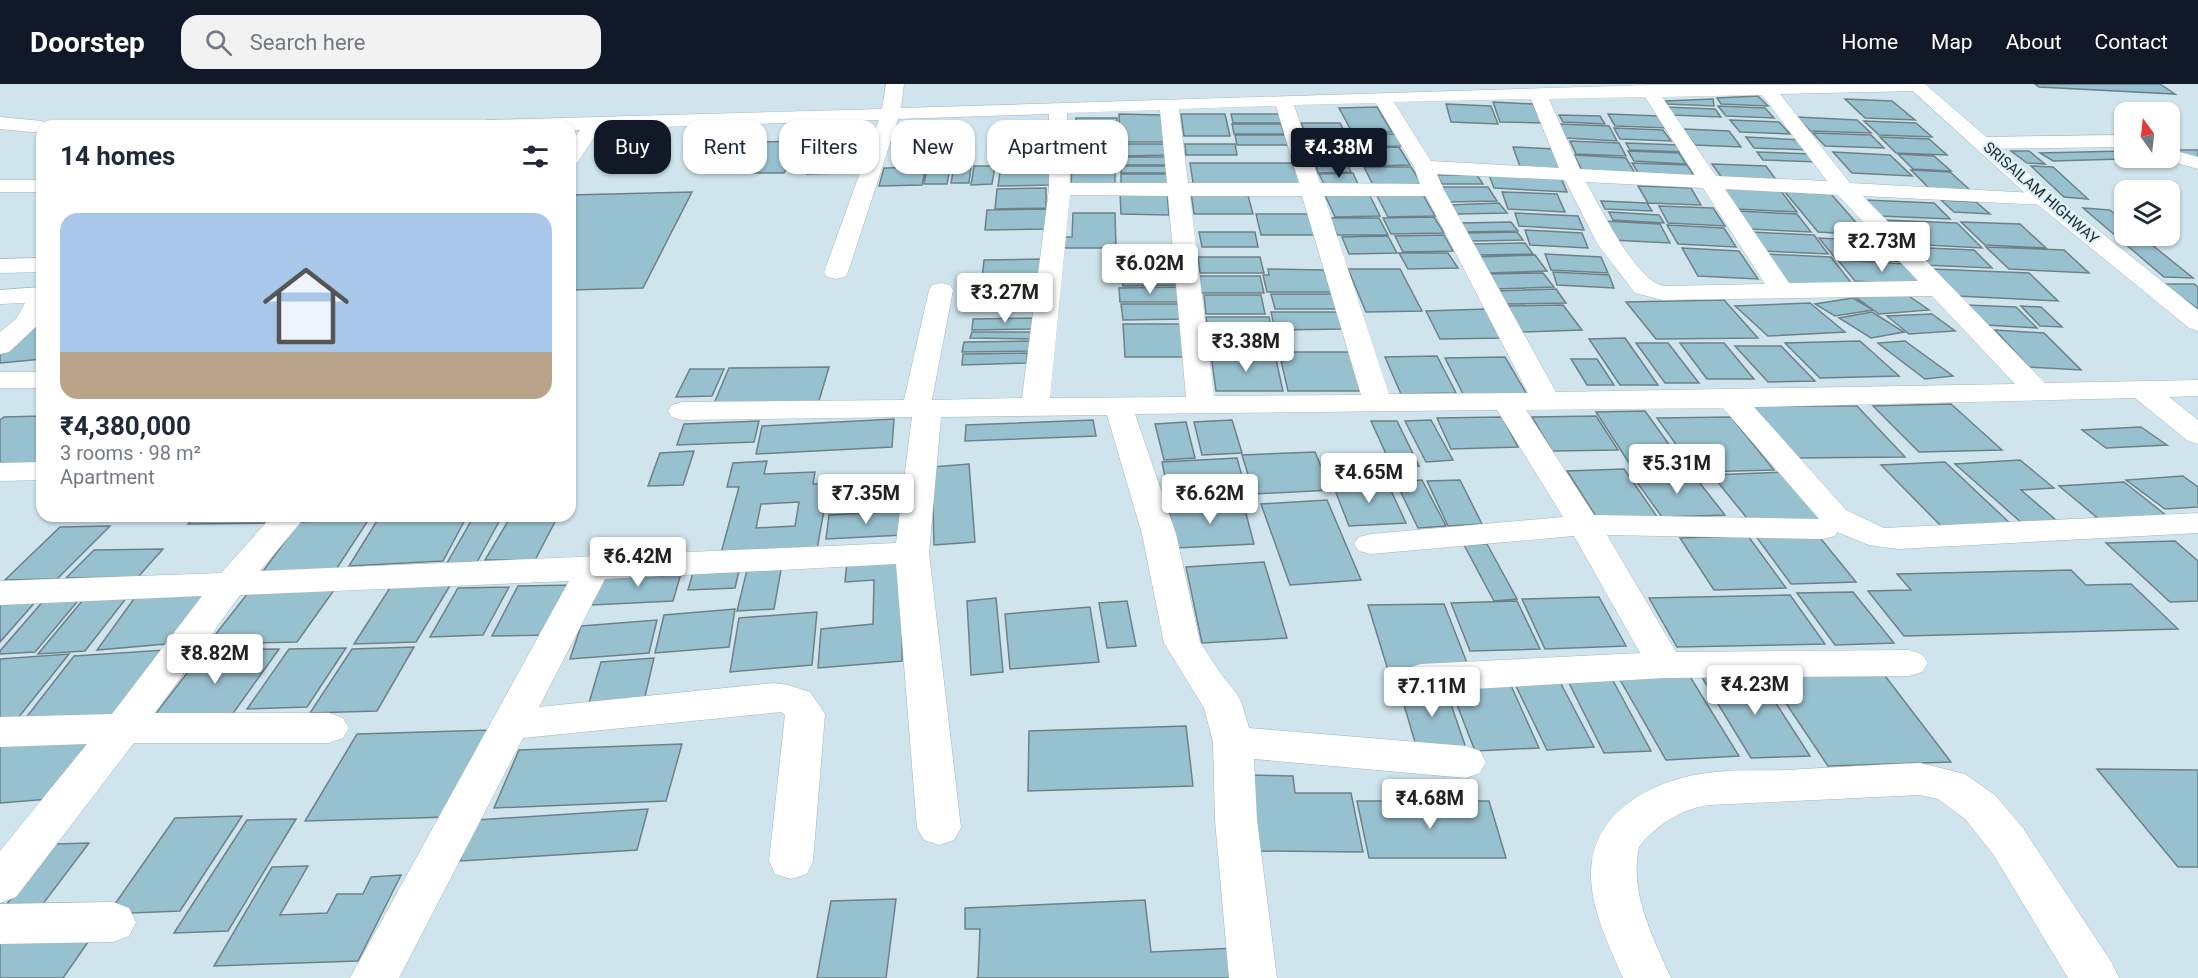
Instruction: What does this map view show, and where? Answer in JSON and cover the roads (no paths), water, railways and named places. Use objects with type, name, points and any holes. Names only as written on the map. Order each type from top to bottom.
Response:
[{"type":"main road","points":[[836,272],[891,113],[895,84]]},
{"type":"main road","points":[[671,121],[1382,97],[1915,85]]},
{"type":"main road","name":"SRISAILAM HIGHWAY","points":[[1915,85],[2045,199],[2198,323]]},
{"type":"main road","points":[[1766,88],[1844,189],[2038,392]]},
{"type":"main road","points":[[1649,90],[1783,292]]},
{"type":"main road","points":[[1537,93],[1573,176],[1610,245],[1644,288],[1662,293],[1939,288]]},
{"type":"main road","points":[[1382,97],[1424,167],[1433,190],[1547,401]]},
{"type":"main road","points":[[1283,100],[1378,403]]},
{"type":"main road","points":[[1169,104],[1201,403]]},
{"type":"main road","points":[[1035,406],[1060,189],[1058,107]]},
{"type":"main road","points":[[0,123],[36,126]]},
{"type":"main road","points":[[576,124],[594,124]]},
{"type":"main road","points":[[576,150],[594,124]]},
{"type":"main road","points":[[1983,143],[2114,142]]},
{"type":"main road","points":[[2180,158],[2198,163]]},
{"type":"main road","points":[[1424,167],[2045,199]]},
{"type":"main road","points":[[0,186],[36,186]]},
{"type":"main road","points":[[1060,189],[1433,190]]},
{"type":"main road","points":[[0,266],[36,265]]},
{"type":"main road","points":[[939,828],[912,553],[922,409],[941,290]]},
{"type":"main road","points":[[0,297],[36,294]]},
{"type":"main road","points":[[0,346],[27,323],[36,304]]},
{"type":"main road","points":[[0,380],[36,380]]},
{"type":"main road","points":[[682,411],[1201,403],[1731,399],[2198,388]]},
{"type":"main road","points":[[2141,389],[2198,435]]},
{"type":"main road","points":[[1731,399],[1835,517],[1860,531],[1881,538],[1899,539],[2198,523]]},
{"type":"main road","points":[[1506,401],[1584,525],[1665,665]]},
{"type":"main road","points":[[1118,405],[1159,534],[1182,643],[1222,704],[1233,742],[1236,820],[1252,978]]},
{"type":"main road","points":[[0,472],[36,471]]},
{"type":"main road","points":[[0,884],[123,728],[230,584],[285,522]]},
{"type":"main road","points":[[1371,544],[1584,525],[1823,528]]},
{"type":"main road","points":[[0,593],[593,569],[912,553]]},
{"type":"main road","points":[[374,978],[593,569]]},
{"type":"main road","points":[[1421,678],[1665,665],[1909,663]]},
{"type":"main road","points":[[508,725],[773,697],[790,698],[801,705],[805,714],[791,861]]},
{"type":"main road","points":[[0,732],[123,728],[329,728]]},
{"type":"main road","points":[[1233,742],[1466,762]]},
{"type":"main road","points":[[1647,978],[1624,923],[1615,888],[1616,848],[1627,828],[1657,806],[1700,790],[1920,779],[1950,786],[1980,807],[2008,841],[2095,978]]},
{"type":"main road","points":[[0,924],[113,922]]}]
